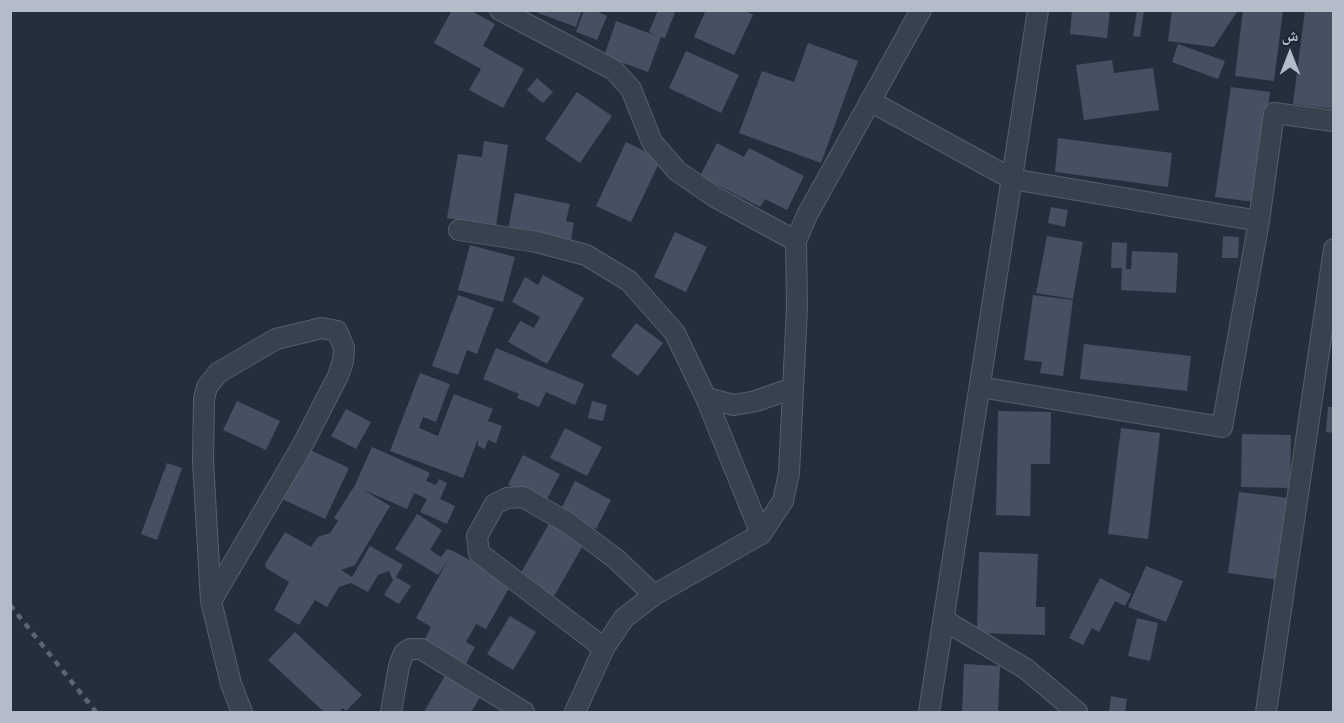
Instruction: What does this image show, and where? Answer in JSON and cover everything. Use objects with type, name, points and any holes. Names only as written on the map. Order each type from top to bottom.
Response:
[{"type":"street","points":[[500,10],[614,70],[631,89],[652,142],[677,171],[715,197],[796,242]]},
{"type":"street","points":[[575,712],[604,648],[624,618],[654,595],[761,534],[774,519],[785,492],[789,473],[797,307],[796,242],[807,215],[921,10]]},
{"type":"street","points":[[929,712],[1038,10]]},
{"type":"street","points":[[870,101],[1012,179],[1259,221]]},
{"type":"street","points":[[980,387],[1222,427],[1259,221],[1274,113],[1334,122]]},
{"type":"street","points":[[459,230],[537,242],[586,255],[628,281],[675,333],[706,398],[761,534]]},
{"type":"street","points":[[1266,712],[1334,249]]},
{"type":"street","points":[[211,601],[302,446],[338,376],[344,348],[337,331],[322,328],[276,339],[218,373],[207,387],[204,399],[203,461],[211,601],[231,684],[242,712]]},
{"type":"street","points":[[706,398],[734,405],[756,401],[793,388]]},
{"type":"street","points":[[604,648],[479,553],[477,536],[495,504],[507,498],[523,497],[568,524],[616,559],[654,595]]},
{"type":"street","points":[[944,620],[1026,669],[1077,712]]},
{"type":"street","points":[[391,712],[399,666],[404,653],[410,649],[421,649],[524,712]]},
{"type":"building","points":[[452,10],[470,10],[495,24],[483,46],[524,69],[503,108],[469,90],[481,69],[434,43]]},
{"type":"building","points":[[530,10],[582,10],[576,27]]},
{"type":"building","points":[[584,10],[594,10],[607,16],[597,40],[576,32]]},
{"type":"building","points":[[658,10],[676,10],[665,38],[661,37],[648,72],[604,56],[616,21],[657,36],[649,32]]},
{"type":"building","points":[[706,10],[744,10],[753,15],[734,55],[694,37]]},
{"type":"building","points":[[1072,10],[1110,10],[1107,38],[1070,34]]},
{"type":"building","points":[[1137,10],[1144,10],[1140,37],[1133,36]]},
{"type":"building","points":[[1172,10],[1238,10],[1214,47],[1168,41]]},
{"type":"building","points":[[1243,10],[1283,10],[1274,81],[1235,76]]},
{"type":"building","points":[[1305,10],[1334,10],[1334,109],[1293,104]]},
{"type":"building","points":[[808,43],[858,61],[821,163],[739,133],[762,71],[794,82]]},
{"type":"building","points":[[1178,44],[1225,61],[1218,79],[1172,62]]},
{"type":"building","points":[[686,51],[739,75],[721,113],[669,88]]},
{"type":"building","points":[[1112,60],[1114,73],[1153,68],[1159,110],[1084,120],[1076,65]]},
{"type":"building","points":[[537,78],[553,92],[543,103],[527,90]]},
{"type":"building","points":[[1231,87],[1270,92],[1255,202],[1215,197]]},
{"type":"building","points":[[577,92],[612,116],[580,163],[545,139]]},
{"type":"building","points":[[1058,138],[1172,153],[1168,187],[1055,172]]},
{"type":"building","points":[[484,141],[508,145],[496,226],[447,218],[458,154],[482,157]]},
{"type":"building","points":[[626,142],[661,159],[631,222],[596,206]]},
{"type":"building","points":[[717,143],[744,157],[749,148],[804,176],[787,210],[765,199],[760,207],[700,176]]},
{"type":"building","points":[[515,193],[570,204],[566,221],[574,223],[571,240],[508,229]]},
{"type":"building","points":[[1051,207],[1068,210],[1065,227],[1048,223]]},
{"type":"building","points":[[675,232],[707,247],[686,292],[654,277]]},
{"type":"building","points":[[1047,236],[1083,242],[1073,299],[1036,293]]},
{"type":"building","points":[[1223,236],[1239,237],[1238,258],[1222,258]]},
{"type":"building","points":[[1112,242],[1127,243],[1126,269],[1131,269],[1132,251],[1178,253],[1176,293],[1121,290],[1122,268],[1111,268]]},
{"type":"building","points":[[470,245],[515,257],[503,302],[458,290]]},
{"type":"building","points":[[543,275],[584,298],[547,364],[508,342],[520,321],[534,328],[540,317],[512,302],[525,277],[538,285]]},
{"type":"building","points":[[458,295],[494,308],[477,354],[467,350],[458,375],[432,366]]},
{"type":"building","points":[[1033,295],[1073,300],[1063,376],[1040,373],[1042,362],[1024,360]]},
{"type":"building","points":[[636,323],[663,343],[638,376],[611,356]]},
{"type":"building","points":[[1084,344],[1191,356],[1187,391],[1080,379]]},
{"type":"building","points":[[496,348],[584,384],[575,405],[546,392],[539,407],[517,398],[519,394],[483,379]]},
{"type":"building","points":[[420,373],[450,384],[436,422],[423,417],[419,428],[438,436],[454,394],[493,409],[488,421],[502,426],[496,443],[488,440],[485,449],[478,446],[478,439],[463,478],[390,451]]},
{"type":"building","points":[[237,401],[280,421],[266,450],[223,430]]},
{"type":"building","points":[[592,401],[607,405],[603,421],[588,418]]},
{"type":"building","points":[[1328,407],[1334,407],[1334,433],[1326,432]]},
{"type":"building","points":[[346,409],[371,422],[356,449],[331,436]]},
{"type":"building","points":[[998,411],[1051,412],[1050,464],[1031,464],[1030,516],[996,515]]},
{"type":"building","points":[[565,428],[602,447],[587,476],[550,458]]},
{"type":"building","points":[[1121,428],[1160,433],[1148,539],[1108,534]]},
{"type":"building","points":[[1242,434],[1291,435],[1290,488],[1241,487]]},
{"type":"building","points":[[372,447],[430,473],[426,481],[436,485],[439,479],[447,483],[440,499],[455,506],[447,524],[420,512],[427,499],[414,493],[407,509],[364,490],[390,506],[355,565],[341,570],[352,577],[370,546],[403,565],[396,577],[411,586],[399,604],[384,595],[393,580],[389,571],[378,575],[368,592],[351,583],[339,587],[327,607],[315,600],[299,625],[274,610],[289,582],[266,568],[265,564],[285,532],[311,547],[318,537],[330,533],[338,521],[334,518],[355,485]]},
{"type":"building","points":[[306,448],[349,468],[325,519],[282,499]]},
{"type":"building","points":[[523,455],[560,474],[545,503],[508,485]]},
{"type":"building","points":[[167,463],[182,468],[157,540],[141,534]]},
{"type":"building","points":[[575,481],[611,500],[596,529],[560,511]]},
{"type":"building","points":[[1239,492],[1289,498],[1279,580],[1228,573]]},
{"type":"building","points":[[417,514],[442,530],[430,550],[441,557],[447,549],[453,551],[512,583],[486,629],[476,624],[466,642],[475,647],[466,664],[424,641],[431,627],[416,618],[448,560],[438,575],[395,549]]},
{"type":"building","points":[[550,522],[585,542],[553,598],[518,578]]},
{"type":"building","points":[[979,552],[1038,554],[1036,607],[1045,607],[1045,635],[977,633]]},
{"type":"building","points":[[1146,566],[1183,581],[1166,622],[1128,607]]},
{"type":"building","points":[[1100,578],[1131,594],[1125,606],[1115,601],[1099,632],[1092,628],[1083,645],[1069,638]]},
{"type":"building","points":[[510,616],[536,632],[513,670],[487,654]]},
{"type":"building","points":[[1137,618],[1158,623],[1150,661],[1128,656]]},
{"type":"building","points":[[295,632],[362,695],[346,711],[343,708],[339,712],[324,712],[268,660]]},
{"type":"building","points":[[964,664],[1000,666],[998,712],[962,712]]},
{"type":"building","points":[[447,672],[483,693],[471,712],[424,712]]},
{"type":"building","points":[[1111,696],[1127,699],[1125,712],[1109,712]]},
{"type":"railway","points":[[10,605],[96,712]]}]
